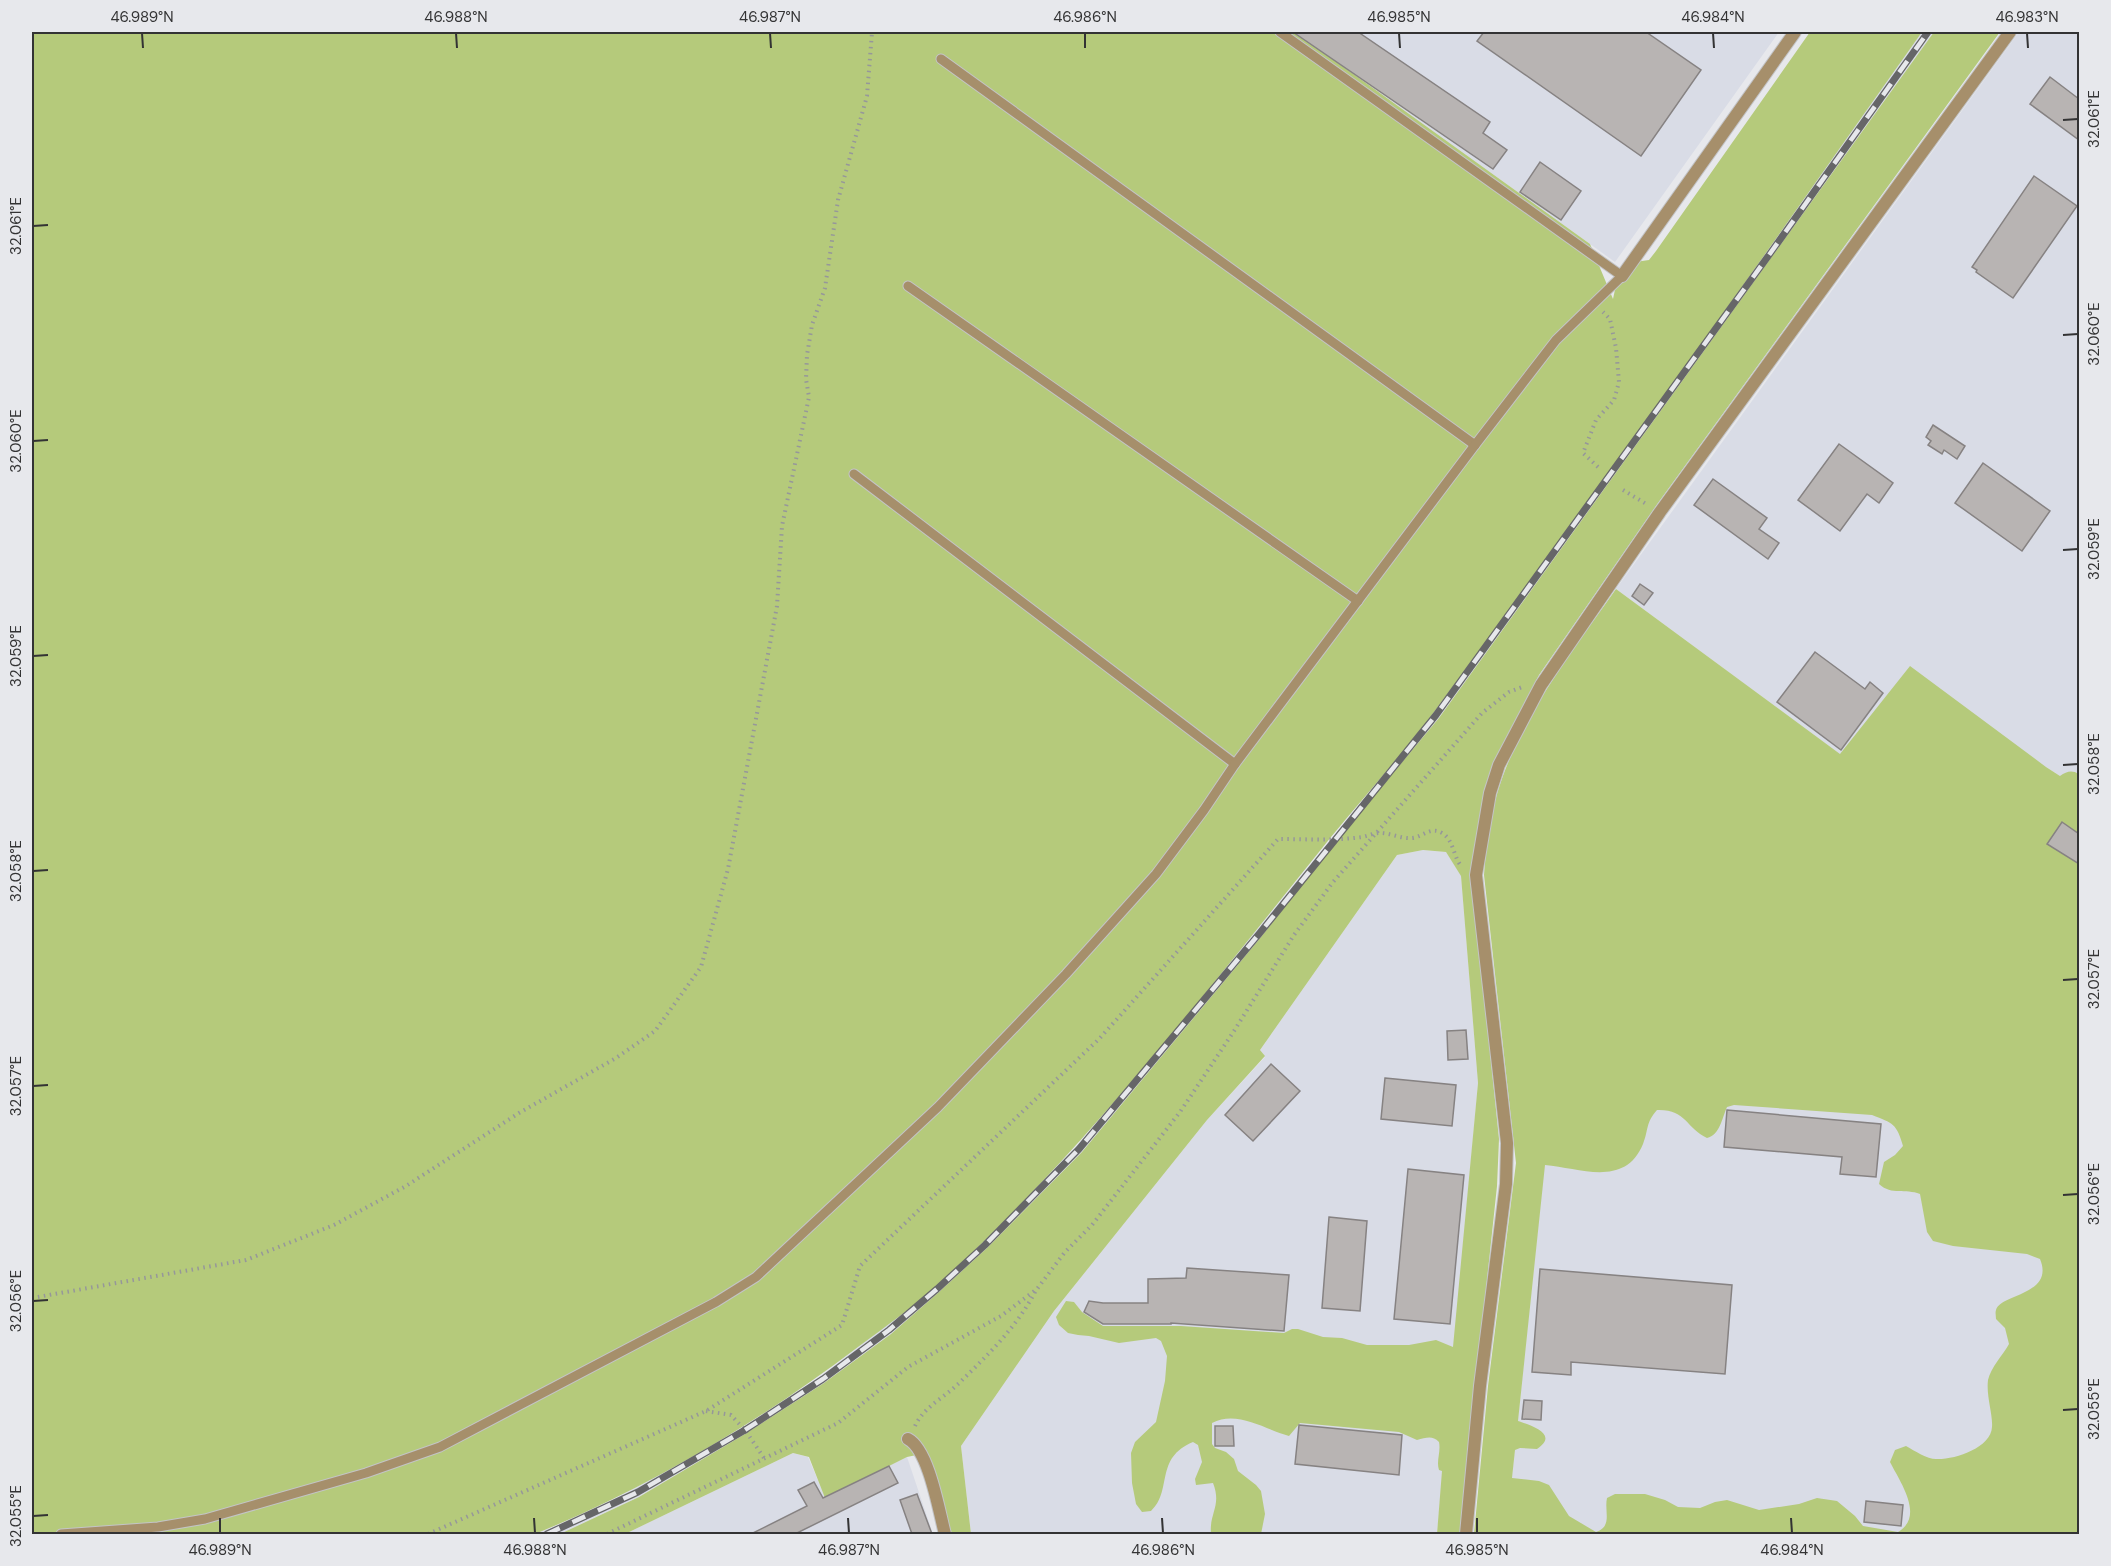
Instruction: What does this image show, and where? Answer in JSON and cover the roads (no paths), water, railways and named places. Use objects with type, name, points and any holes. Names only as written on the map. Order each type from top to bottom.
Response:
[{"type":"street","points":[[1622,276],[1795,32]]},
{"type":"street","points":[[1466,1534],[1480,1386],[1507,1164],[1507,1143],[1476,875],[1490,793],[1496,774],[1541,685],[1660,512],[2010,32]]},
{"type":"street","points":[[908,1439],[915,1443],[924,1459],[945,1534]]},
{"type":"lane","points":[[61,1534],[158,1527],[205,1519],[366,1473],[440,1447],[716,1302],[756,1277],[938,1107],[1066,974],[1156,874],[1235,764],[1556,340],[1622,276],[1280,32]]},
{"type":"lane","points":[[941,59],[1475,445]]},
{"type":"lane","points":[[908,286],[1358,601]]},
{"type":"lane","points":[[854,474],[1235,764]]},
{"type":"railway","points":[[547,1534],[638,1492],[745,1430],[823,1379],[889,1330],[937,1289],[985,1245],[1079,1149],[1259,934],[1436,715],[1928,32]]}]
